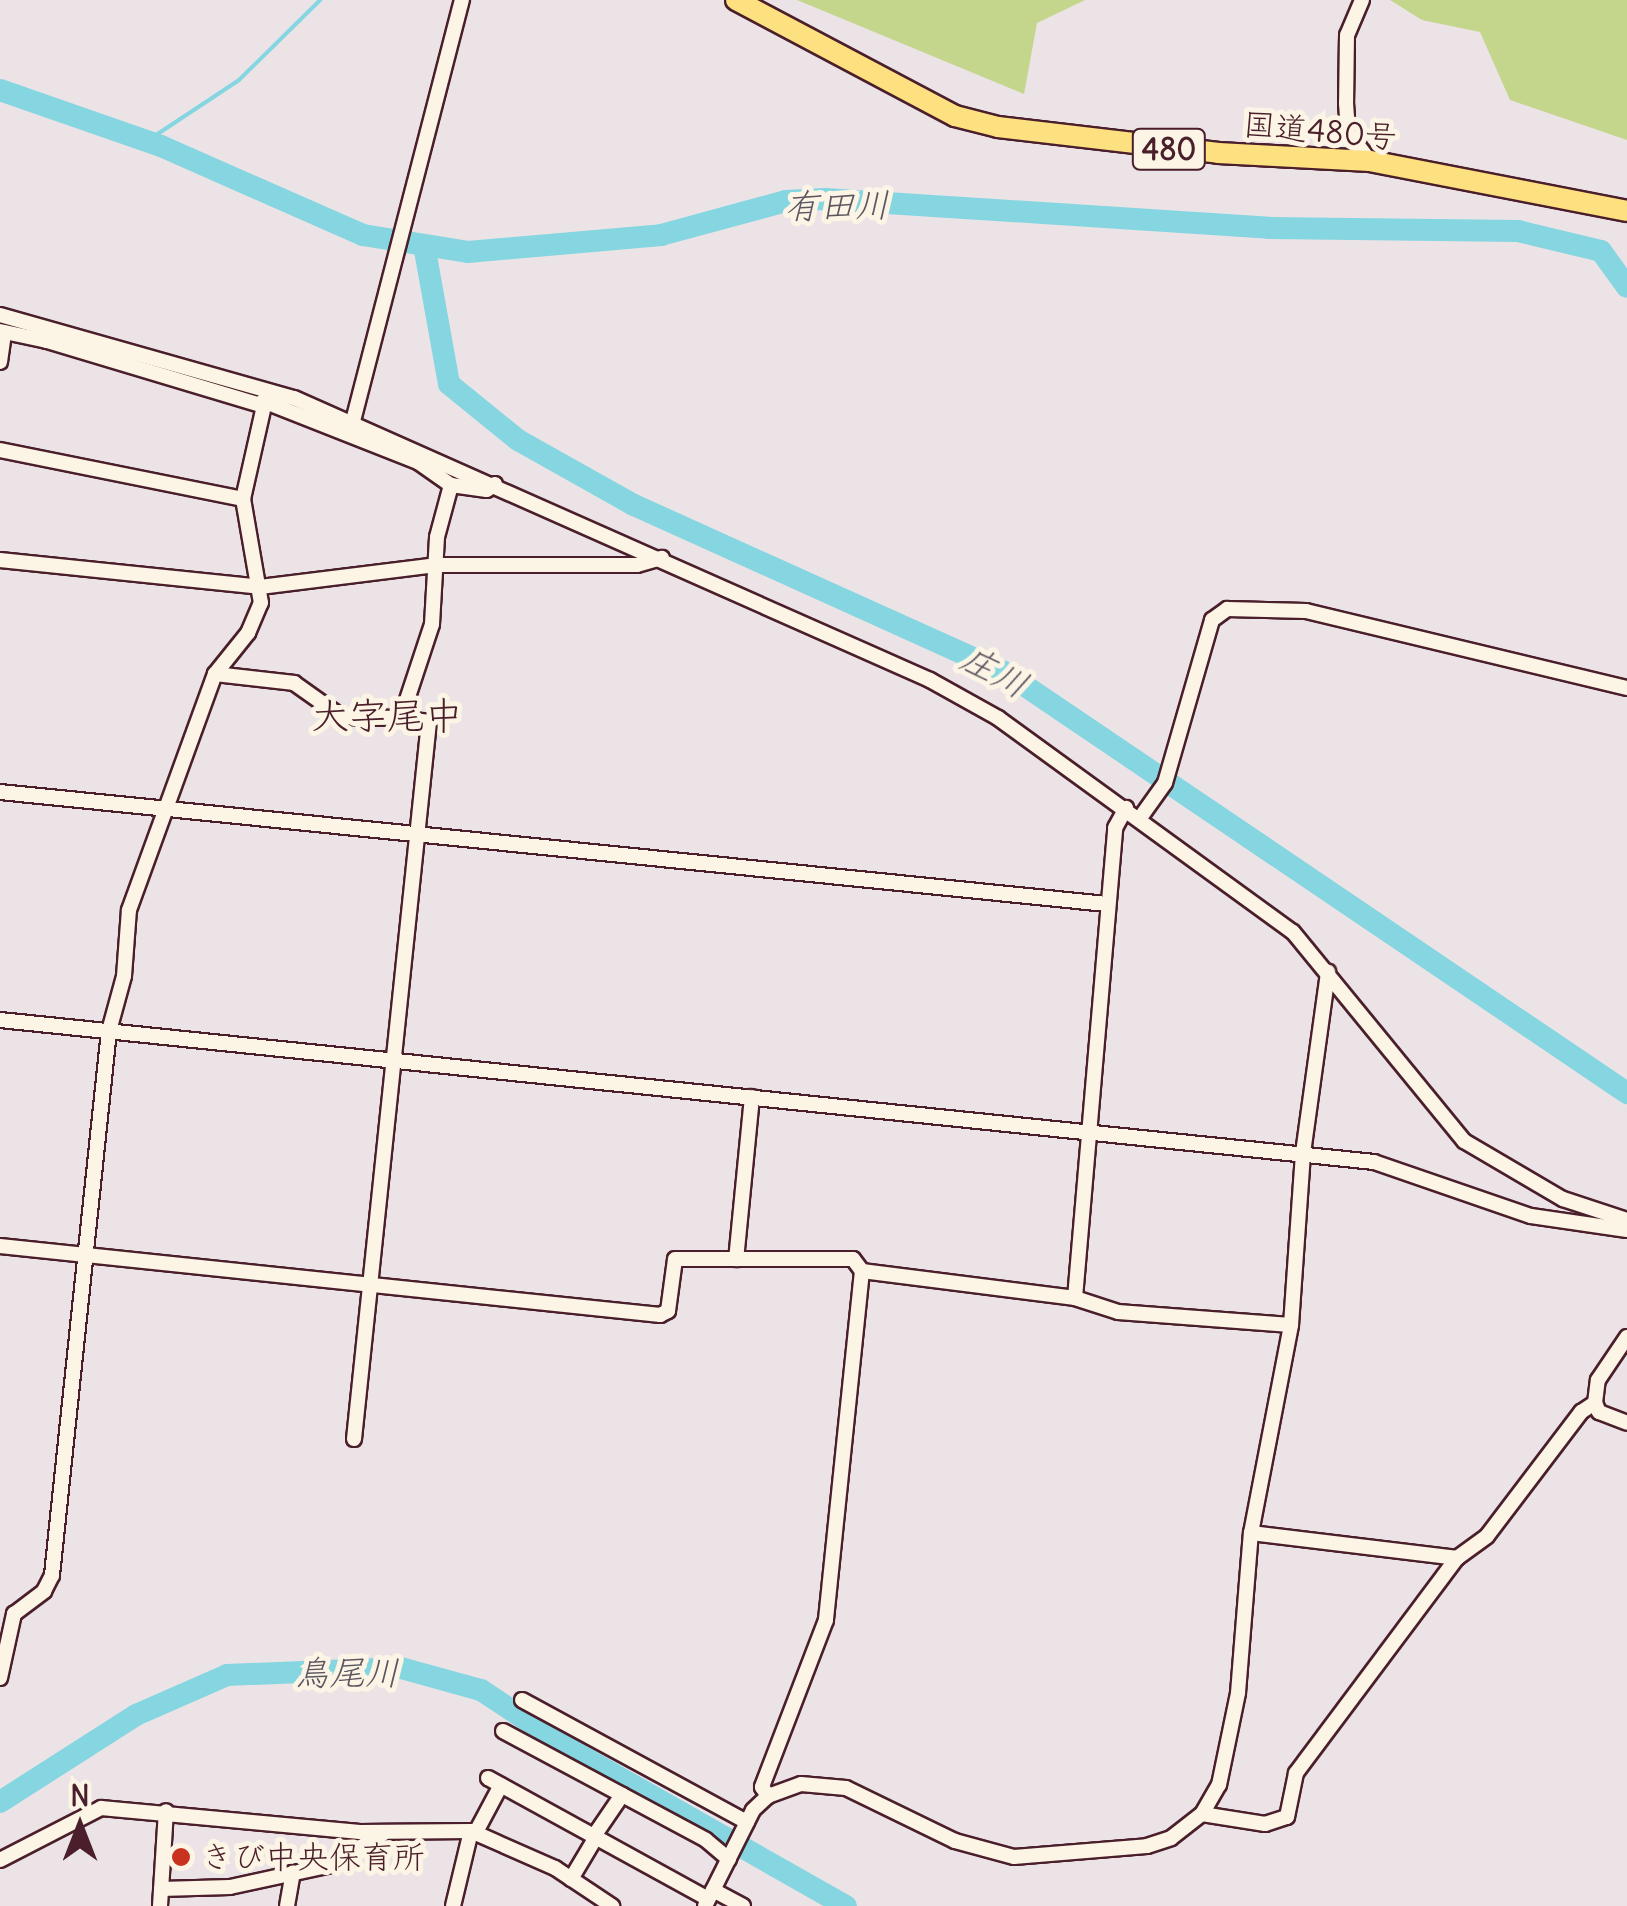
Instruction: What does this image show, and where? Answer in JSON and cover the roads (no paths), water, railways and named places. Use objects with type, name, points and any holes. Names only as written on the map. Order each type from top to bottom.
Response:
[{"type":"highway","name":"国道480号","points":[[736,0],[955,116],[998,128],[1218,153],[1370,160],[1627,212]]},
{"type":"street","points":[[354,416],[462,0]]},
{"type":"street","points":[[1362,0],[1347,35],[1346,103],[1348,132],[1370,160]]},
{"type":"street","points":[[0,315],[418,462],[452,485],[487,490],[495,484]]},
{"type":"street","points":[[0,362],[2,332],[50,335],[218,373],[354,416],[495,484],[930,680],[998,718],[1245,892],[1328,972],[1464,1141],[1552,1198],[1550,1210],[1530,1216]]},
{"type":"street","points":[[218,373],[222,384],[264,406]]},
{"type":"street","points":[[0,1678],[10,1624],[52,1574],[109,1030],[124,976],[129,910],[171,808],[215,674],[248,633],[260,587],[243,498],[264,406]]},
{"type":"street","points":[[0,450],[243,498]]},
{"type":"street","points":[[402,718],[432,624],[436,565],[452,485]]},
{"type":"street","points":[[0,560],[260,587],[436,565],[637,565],[663,558]]},
{"type":"street","points":[[1140,818],[1166,783],[1212,620],[1227,610],[1306,612],[1627,688]]},
{"type":"street","points":[[215,674],[294,683],[342,717],[429,722],[354,1439]]},
{"type":"street","points":[[0,792],[1107,904]]},
{"type":"street","points":[[1075,1298],[1114,828],[1126,808]]},
{"type":"street","points":[[709,1898],[745,1826],[768,1796],[802,1784],[833,1784],[955,1841],[1014,1857],[1147,1846],[1171,1838],[1202,1814],[1218,1785],[1238,1693],[1250,1533],[1291,1325],[1303,1153],[1328,972]]},
{"type":"street","points":[[0,1020],[1303,1153],[1392,1167],[1530,1216],[1627,1230]]},
{"type":"street","points":[[736,1259],[752,1097]]},
{"type":"street","points":[[1542,1189],[1627,1220]]},
{"type":"street","points":[[0,1246],[660,1316],[668,1311],[675,1259],[854,1259],[862,1271],[826,1620],[762,1786],[768,1796]]},
{"type":"street","points":[[862,1271],[1075,1298],[1118,1312],[1291,1325]]},
{"type":"street","points":[[1627,1338],[1598,1380],[1596,1403],[1599,1412],[1627,1423]]},
{"type":"street","points":[[1202,1814],[1265,1824],[1287,1818],[1296,1774],[1457,1558],[1487,1536],[1581,1412],[1596,1403]]},
{"type":"street","points":[[1250,1533],[1457,1558]]},
{"type":"street","points":[[522,1700],[745,1826]]},
{"type":"street","points":[[503,1731],[730,1856]]},
{"type":"street","points":[[453,1906],[473,1832],[494,1781],[709,1898],[743,1906]]},
{"type":"street","points":[[572,1878],[622,1795]]},
{"type":"street","points":[[0,1860],[93,1810],[166,1812],[386,1832],[473,1832],[572,1878],[612,1906]]},
{"type":"street","points":[[160,1906],[166,1812]]},
{"type":"street","points":[[161,1889],[230,1887],[331,1865],[386,1832]]},
{"type":"street","points":[[288,1906],[294,1874]]},
{"type":"waterway","points":[[147,141],[239,80],[320,0]]},
{"type":"waterway","name":"有田川","points":[[0,90],[161,146],[363,235],[468,252],[661,235],[786,201],[825,199],[1269,228],[1518,231],[1601,251],[1627,287]]},
{"type":"waterway","name":"庄川","points":[[424,245],[449,384],[518,440],[634,505],[1006,673],[1627,1093]]},
{"type":"waterway","name":"鳥尾川","points":[[0,1802],[136,1715],[227,1675],[401,1668],[481,1690],[578,1754],[846,1906]]},
{"type":"place","name":"きび中央保育所","points":[[181,1857]]},
{"type":"district","name":"大字尾中","points":[[387,716]]}]
